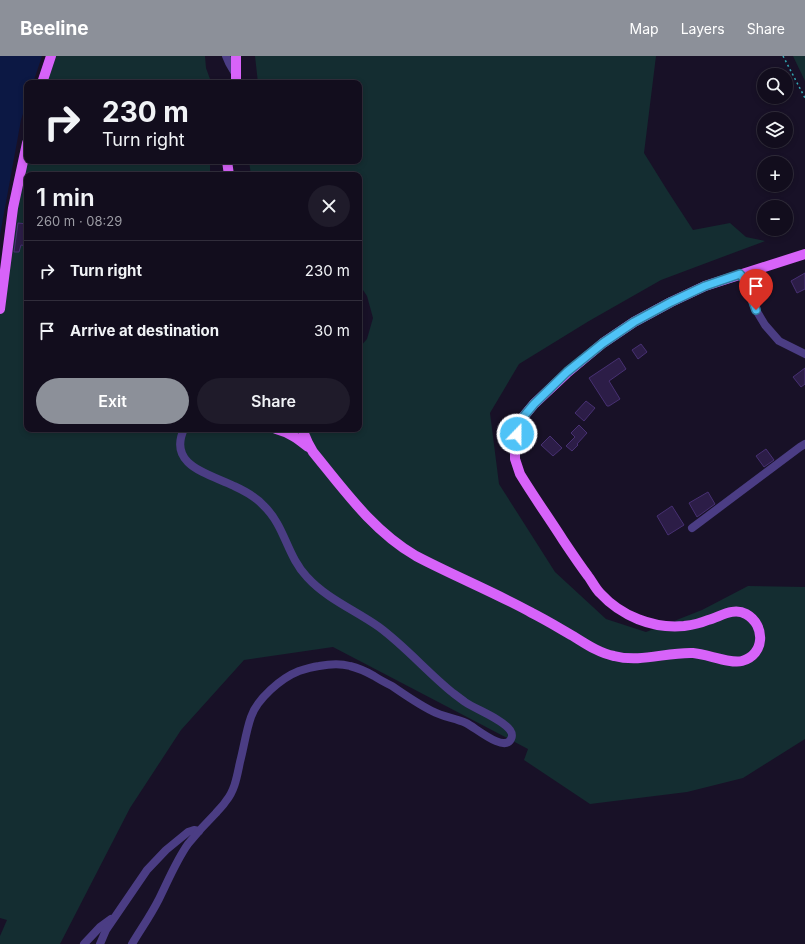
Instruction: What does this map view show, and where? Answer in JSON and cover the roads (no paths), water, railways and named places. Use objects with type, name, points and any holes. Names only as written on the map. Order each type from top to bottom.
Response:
[{"type":"main road","points":[[43,80],[51,56]]},
{"type":"main road","points":[[236,56],[236,79]]},
{"type":"main road","points":[[0,309],[13,208],[24,157]]},
{"type":"main road","points":[[286,432],[294,436],[313,452],[360,509],[390,538],[404,548],[432,564],[530,612],[590,646],[614,656],[626,658],[638,659],[690,653],[733,662],[743,661],[752,656],[758,649],[760,640],[760,630],[756,623],[745,614],[729,612],[708,620],[685,626],[667,627],[642,622],[624,613],[609,602],[575,559],[520,474],[515,459],[515,442],[519,426],[524,416],[534,404],[567,372],[603,343],[634,322],[705,286],[805,254]]},
{"type":"main road","points":[[303,432],[313,452]]},
{"type":"street","points":[[226,56],[228,64],[236,79]]},
{"type":"street","points":[[740,274],[748,284],[756,310],[765,325],[780,341],[805,354]]},
{"type":"street","points":[[132,944],[158,901],[176,863],[187,845],[227,801],[234,788],[252,715],[262,698],[276,685],[296,672],[318,666],[334,664],[350,666],[385,682],[433,712],[467,723],[490,738],[503,744],[507,743],[511,739],[512,734],[510,729],[503,724],[466,702],[446,687],[392,636],[324,593],[308,579],[294,560],[278,524],[268,509],[245,491],[200,471],[184,458],[181,452],[180,444],[183,432]]},
{"type":"street","points":[[692,528],[805,444]]},
{"type":"street","points":[[100,944],[106,930],[143,876],[156,861],[166,850],[188,832],[194,830],[199,831]]},
{"type":"street","points":[[84,944],[100,927],[117,915]]},
{"type":"water","points":[[0,56],[42,56],[34,80],[24,80],[24,110],[0,235]]}]
